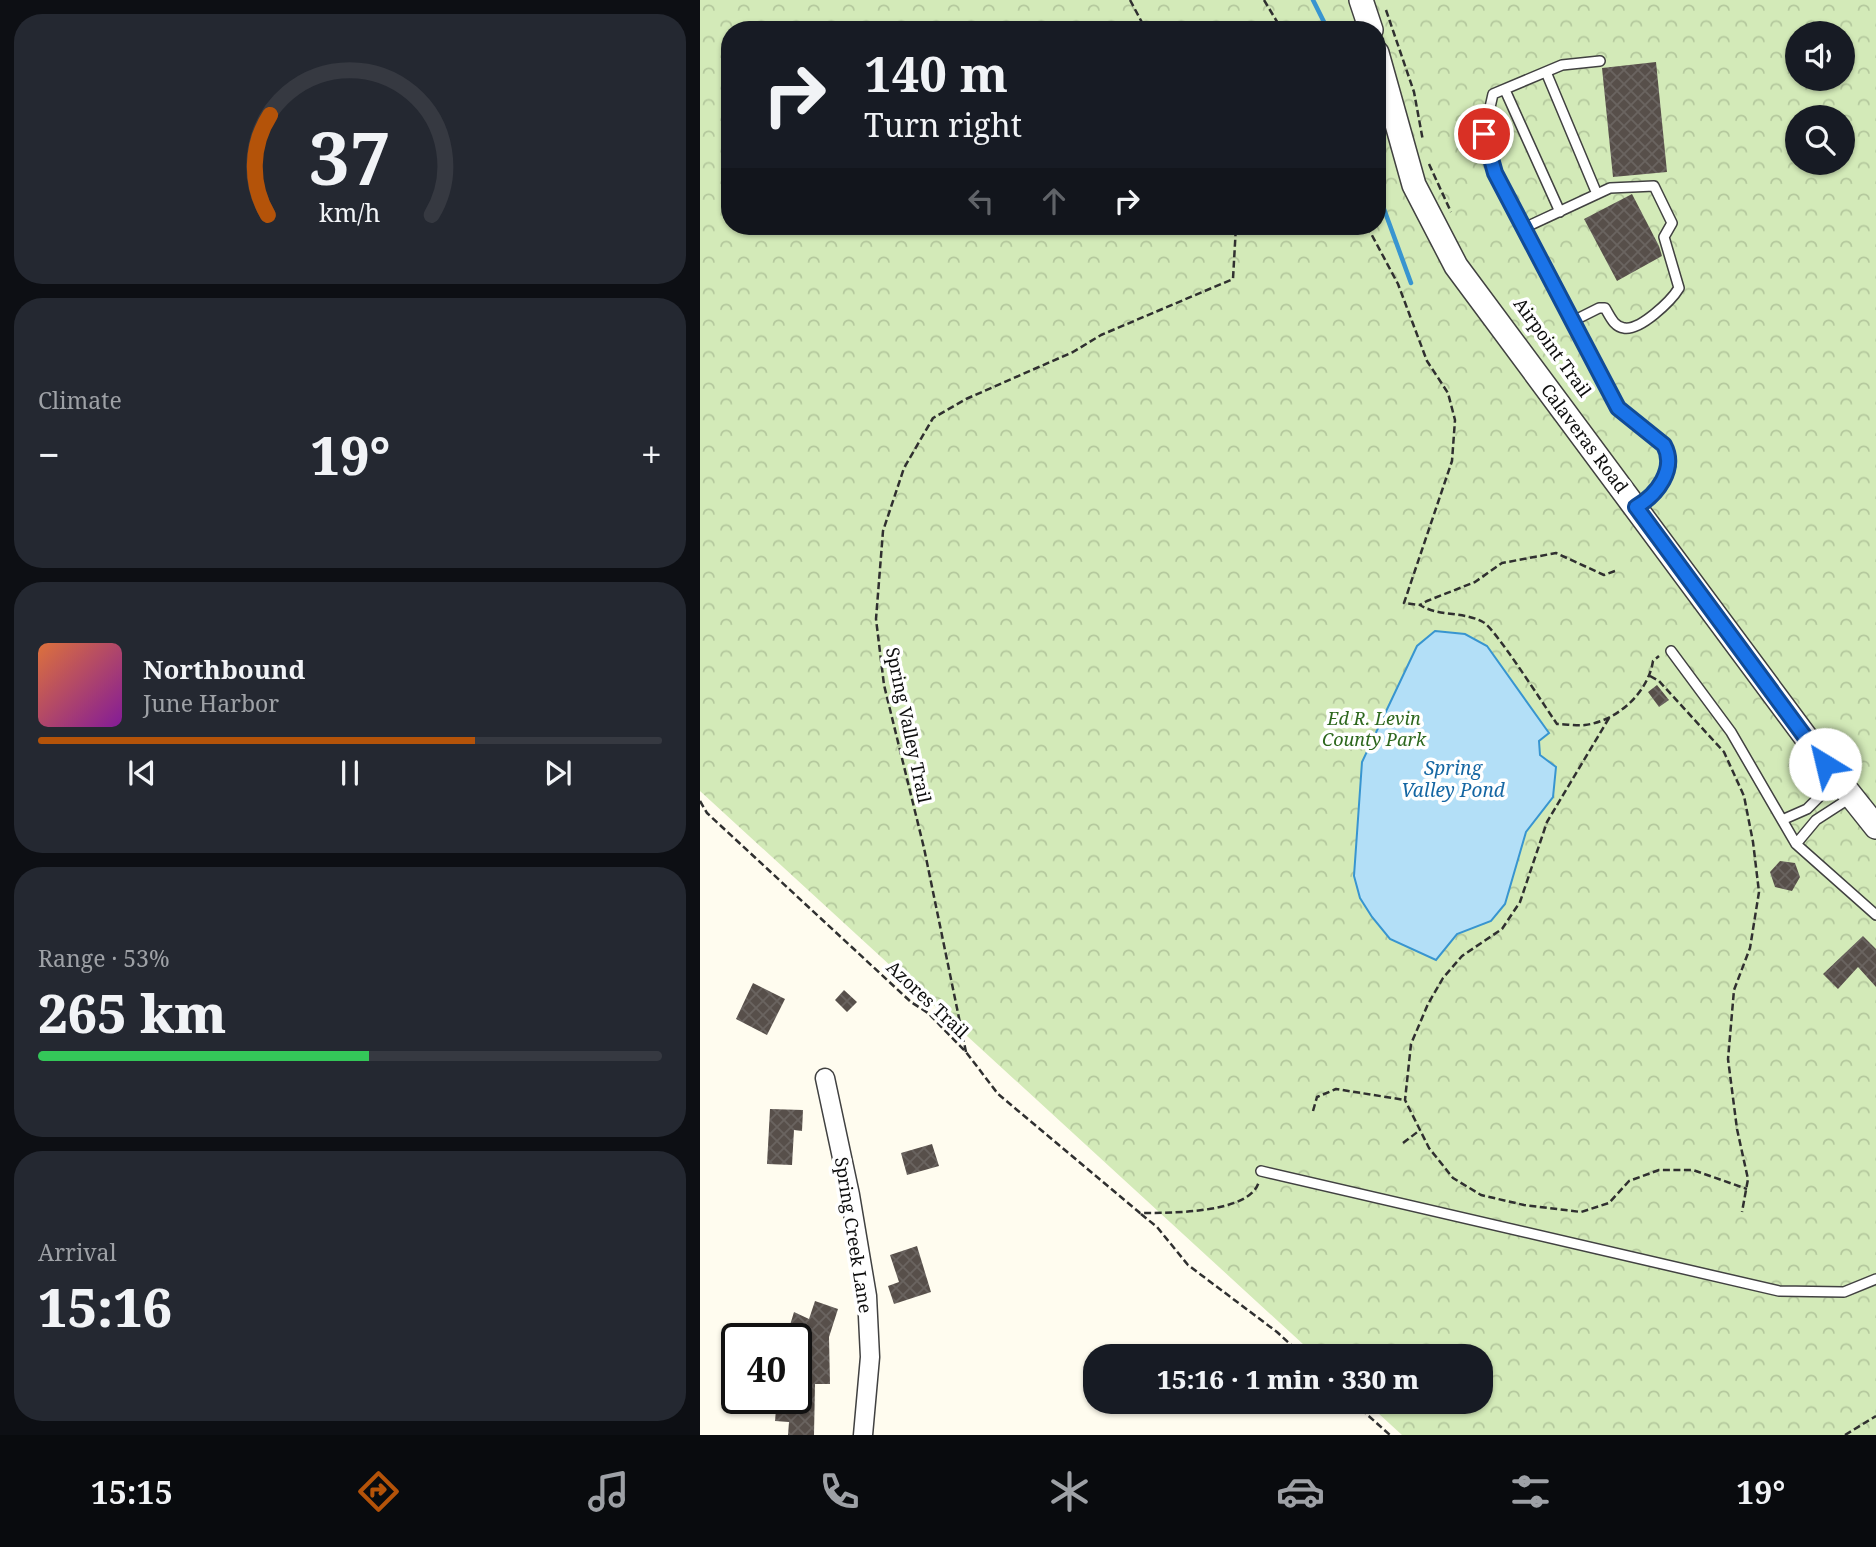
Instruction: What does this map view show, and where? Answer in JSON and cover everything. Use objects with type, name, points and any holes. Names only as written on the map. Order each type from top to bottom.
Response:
[{"type":"street","points":[[1361,0],[1368,21]]},
{"type":"street","name":"Calaveras Road","points":[[1386,85],[1414,185],[1457,266],[1844,788],[1876,827]]},
{"type":"street","name":"Spring Creek Lane","points":[[825,1078],[850,1195],[867,1296],[870,1357],[863,1435]]},
{"type":"lane","points":[[1600,61],[1562,65],[1493,94],[1484,134],[1495,173],[1618,408],[1664,445],[1669,453],[1670,461],[1666,474],[1651,498],[1636,507]]},
{"type":"lane","points":[[1546,72],[1597,194]]},
{"type":"lane","points":[[1505,90],[1560,212]]},
{"type":"lane","points":[[1524,228],[1610,188],[1654,186],[1672,223],[1664,237],[1679,288],[1673,298],[1643,322],[1629,328],[1622,328],[1612,322],[1605,308],[1599,308],[1573,321]]},
{"type":"lane","points":[[1671,651],[1731,732],[1796,844],[1876,915]]},
{"type":"lane","points":[[1783,820],[1844,788]]},
{"type":"lane","points":[[1796,844],[1844,788]]},
{"type":"lane","points":[[1261,1171],[1779,1291],[1844,1292],[1876,1279]]},
{"type":"path","points":[[1130,0],[1141,21]]},
{"type":"path","points":[[1264,0],[1277,21]]},
{"type":"path","points":[[1382,0],[1413,92],[1424,145]]},
{"type":"path","points":[[1426,158],[1454,218]]},
{"type":"path","name":"Spring Valley Trail","points":[[966,1052],[924,848],[884,685],[876,620],[883,531],[904,468],[933,418],[966,399],[1073,352],[1101,335],[1233,279],[1235,235]]},
{"type":"path","points":[[1372,235],[1398,284],[1427,361],[1448,393],[1455,421],[1452,461],[1404,603],[1420,605],[1430,611],[1465,615],[1486,623],[1557,724],[1584,725],[1609,718],[1633,700],[1650,676],[1653,661],[1661,655]]},
{"type":"path","points":[[1420,605],[1475,583],[1502,563],[1556,553],[1604,575],[1615,571]]},
{"type":"path","points":[[1650,676],[1659,681],[1724,751],[1744,796],[1754,842],[1759,892],[1751,948],[1734,990],[1728,1059],[1737,1129],[1748,1179],[1742,1212]]},
{"type":"path","points":[[1609,718],[1547,822],[1520,902],[1502,929],[1462,956],[1443,978],[1428,1004],[1411,1044],[1405,1100],[1429,1148],[1453,1178],[1481,1195],[1524,1205],[1581,1212],[1609,1203],[1629,1181],[1659,1170],[1693,1170],[1747,1189]]},
{"type":"path","name":"Azores Trail","points":[[700,801],[707,813],[911,1002],[928,1013],[966,1052],[998,1094],[1157,1227],[1188,1265],[1290,1344]]},
{"type":"path","points":[[1313,1111],[1317,1097],[1336,1089],[1405,1100]]},
{"type":"path","points":[[1403,1143],[1420,1130]]},
{"type":"path","points":[[1140,1213],[1189,1212],[1236,1202],[1258,1188],[1261,1171]]},
{"type":"path","points":[[1366,1414],[1390,1435]]},
{"type":"path","points":[[1845,1435],[1876,1416]]},
{"type":"green space","name":"Ed R. Levin County Park","points":[[700,0],[1876,0],[1876,1435],[1402,1435],[1379,1414],[1493,1414],[1493,1344],[1303,1344],[700,791]]},
{"type":"water","name":"Spring Valley Pond","points":[[1435,631],[1465,634],[1487,646],[1549,733],[1539,741],[1540,755],[1556,767],[1553,797],[1526,832],[1505,904],[1491,921],[1457,934],[1436,960],[1390,939],[1360,898],[1354,876],[1362,762],[1417,646]]},
{"type":"building","points":[[1656,62],[1667,172],[1613,177],[1602,68]]},
{"type":"building","points":[[1632,194],[1662,256],[1617,281],[1584,219]]},
{"type":"building","points":[[1657,685],[1669,700],[1659,707],[1648,692]]},
{"type":"building","points":[[1780,861],[1795,863],[1800,877],[1792,891],[1775,887],[1770,872]]},
{"type":"building","points":[[1863,936],[1876,949],[1876,987],[1858,967],[1838,989],[1823,974]]},
{"type":"building","points":[[753,983],[785,999],[767,1035],[736,1019]]},
{"type":"building","points":[[844,990],[857,1002],[847,1012],[835,1000]]},
{"type":"building","points":[[770,1109],[803,1110],[802,1131],[794,1130],[792,1165],[767,1164]]},
{"type":"building","points":[[932,1144],[939,1166],[907,1175],[901,1153]]},
{"type":"building","points":[[917,1246],[931,1292],[894,1304],[888,1286],[899,1282],[890,1255]]},
{"type":"building","points":[[815,1301],[838,1309],[829,1337],[830,1384],[815,1384],[814,1435],[788,1435],[789,1422],[775,1421],[776,1414],[812,1414],[812,1323],[791,1323],[794,1312],[809,1319]]},
{"type":"waterway","points":[[1313,0],[1324,21]]},
{"type":"waterway","points":[[1386,215],[1411,283]]},
{"type":"route","points":[[1484,134],[1495,173],[1618,408],[1664,445],[1669,453],[1670,461],[1666,474],[1651,498],[1636,507],[1825,764]]}]
